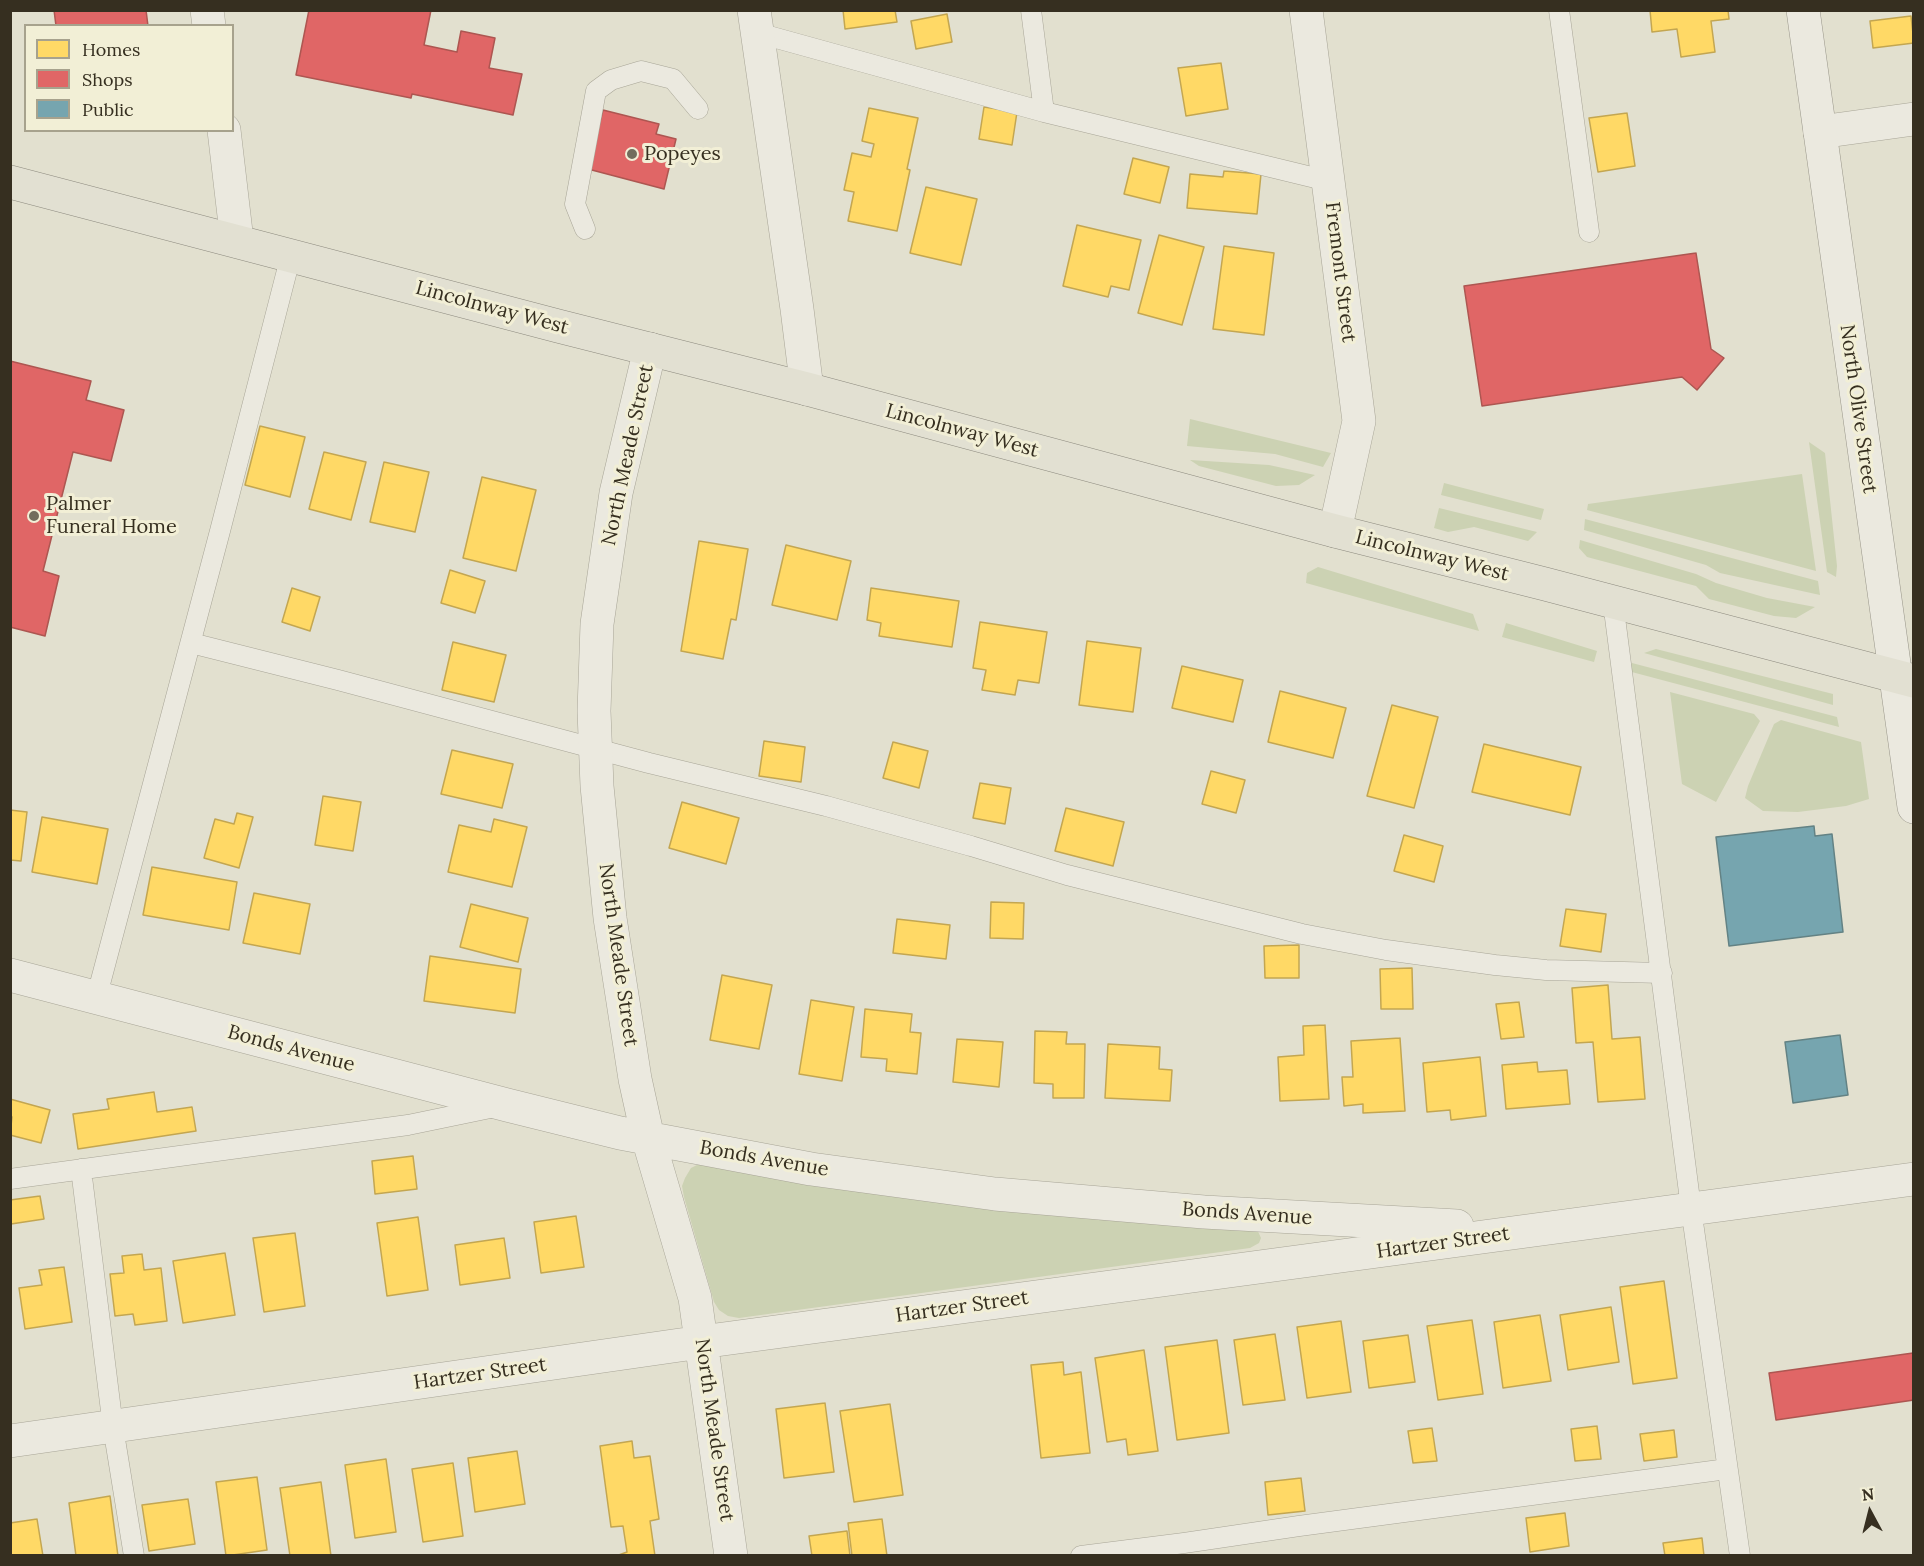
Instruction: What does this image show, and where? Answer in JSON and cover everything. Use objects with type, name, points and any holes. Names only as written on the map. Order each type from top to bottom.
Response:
[{"type":"main road","name":"Lincolnway West","points":[[10,182],[807,389],[1335,531],[1905,678]]},
{"type":"street","name":"Fremont Street","points":[[1306,10],[1359,422],[1335,531]]},
{"type":"street","name":"North Olive Street","points":[[1803,10],[1905,678],[1914,807]]},
{"type":"street","points":[[756,22],[807,389]]},
{"type":"street","points":[[1820,132],[1914,119]]},
{"type":"street","points":[[224,132],[237,241]]},
{"type":"street","name":"North Meade Street","points":[[650,349],[616,493],[600,602],[594,711],[595,749],[610,918],[635,1079],[648,1138],[695,1298],[731,1556]]},
{"type":"street","name":"Bonds Avenue","points":[[10,975],[620,1133],[811,1169],[995,1194],[1204,1212],[1537,1230]]},
{"type":"street","name":"Hartzer Street","points":[[10,1441],[701,1342],[1914,1179]]},
{"type":"lane","points":[[1031,10],[1044,112]]},
{"type":"lane","points":[[1559,10],[1589,232]]},
{"type":"lane","points":[[756,22],[1044,112],[1328,181]]},
{"type":"lane","points":[[585,229],[575,204],[596,91],[611,80],[641,71],[673,80],[698,109]]},
{"type":"lane","points":[[96,999],[291,255]]},
{"type":"lane","points":[[1613,602],[1691,1208],[1740,1556]]},
{"type":"lane","points":[[191,643],[595,749],[826,806],[1067,875],[1302,934],[1386,950],[1495,965],[1546,970],[1662,973]]},
{"type":"lane","points":[[10,1179],[408,1125],[507,1105]]},
{"type":"lane","points":[[81,1169],[113,1427],[134,1556]]},
{"type":"lane","points":[[1081,1556],[1727,1469]]},
{"type":"green space","points":[[1190,419],[1331,453],[1323,467],[1275,454],[1187,446]]},
{"type":"green space","points":[[1809,442],[1825,453],[1837,566],[1836,577],[1827,572]]},
{"type":"green space","points":[[1190,460],[1269,465],[1315,475],[1299,485],[1276,486],[1199,466]]},
{"type":"green space","points":[[1802,474],[1816,571],[1587,510],[1588,504]]},
{"type":"green space","points":[[1444,483],[1544,509],[1541,520],[1441,495]]},
{"type":"green space","points":[[1439,508],[1537,532],[1528,541],[1474,527],[1448,532],[1434,528]]},
{"type":"green space","points":[[1585,519],[1818,581],[1820,595],[1720,573],[1706,565],[1584,530]]},
{"type":"green space","points":[[1580,540],[1696,574],[1716,583],[1767,598],[1815,607],[1796,618],[1774,616],[1709,599],[1696,586],[1587,557],[1579,548]]},
{"type":"green space","points":[[1318,567],[1473,614],[1479,631],[1306,583],[1307,573]]},
{"type":"green space","points":[[1506,623],[1597,651],[1594,662],[1502,637]]},
{"type":"green space","points":[[1656,649],[1833,694],[1833,705],[1644,653]]},
{"type":"green space","points":[[1632,663],[1837,717],[1839,727],[1628,671]]},
{"type":"green space","points":[[1670,692],[1754,714],[1760,721],[1716,802],[1682,784]]},
{"type":"green space","points":[[1781,720],[1861,742],[1869,799],[1846,806],[1798,812],[1763,811],[1745,798],[1774,724]]},
{"type":"green space","points":[[699,1164],[1256,1227],[1261,1238],[1259,1243],[1250,1248],[739,1318],[728,1316],[719,1310],[714,1302],[684,1197],[682,1186],[685,1178],[691,1168]]},
{"type":"building: Homes","points":[[843,10],[895,10],[897,22],[845,29]]},
{"type":"building: Homes","points":[[1650,10],[1728,10],[1729,19],[1711,21],[1715,52],[1681,57],[1677,29],[1652,32]]},
{"type":"building: Homes","points":[[947,14],[952,42],[916,49],[911,21]]},
{"type":"building: Homes","points":[[1911,16],[1914,43],[1873,48],[1870,21]]},
{"type":"building: Homes","points":[[1221,63],[1228,109],[1186,116],[1178,68]]},
{"type":"building: Homes","points":[[984,107],[1017,112],[1012,145],[979,139]]},
{"type":"building: Homes","points":[[869,108],[918,118],[897,231],[848,221],[854,192],[844,190],[852,153],[871,157],[874,144],[862,141]]},
{"type":"building: Homes","points":[[1627,113],[1635,166],[1598,172],[1589,118]]},
{"type":"building: Homes","points":[[1133,158],[1169,167],[1160,203],[1124,194]]},
{"type":"building: Homes","points":[[1224,171],[1261,174],[1257,214],[1187,208],[1190,174],[1223,177]]},
{"type":"building: Homes","points":[[926,187],[977,199],[961,265],[910,253]]},
{"type":"building: Homes","points":[[1077,225],[1141,240],[1129,290],[1111,286],[1108,297],[1063,286]]},
{"type":"building: Homes","points":[[1159,235],[1204,247],[1182,325],[1138,313]]},
{"type":"building: Homes","points":[[1224,246],[1274,253],[1264,335],[1213,329]]},
{"type":"building: Homes","points":[[260,426],[305,437],[290,497],[245,485]]},
{"type":"building: Homes","points":[[324,452],[366,462],[351,520],[309,509]]},
{"type":"building: Homes","points":[[384,462],[429,472],[415,532],[370,522]]},
{"type":"building: Homes","points":[[482,477],[536,490],[516,571],[463,558]]},
{"type":"building: Homes","points":[[699,541],[748,549],[736,620],[731,619],[723,659],[681,651]]},
{"type":"building: Homes","points":[[786,545],[851,561],[837,620],[772,605]]},
{"type":"building: Homes","points":[[450,570],[485,581],[475,613],[441,603]]},
{"type":"building: Homes","points":[[292,588],[320,597],[310,631],[282,622]]},
{"type":"building: Homes","points":[[871,588],[959,601],[952,647],[879,636],[881,623],[867,620]]},
{"type":"building: Homes","points":[[980,622],[1047,632],[1039,683],[1018,680],[1015,695],[982,690],[986,670],[973,668]]},
{"type":"building: Homes","points":[[1087,641],[1141,648],[1133,712],[1079,705]]},
{"type":"building: Homes","points":[[453,642],[506,655],[494,702],[442,690]]},
{"type":"building: Homes","points":[[1182,666],[1243,680],[1233,722],[1172,708]]},
{"type":"building: Homes","points":[[1280,691],[1346,708],[1333,758],[1268,742]]},
{"type":"building: Homes","points":[[1392,705],[1438,717],[1414,808],[1367,796]]},
{"type":"building: Homes","points":[[764,741],[805,747],[801,782],[759,776]]},
{"type":"building: Homes","points":[[893,742],[928,751],[919,788],[883,778]]},
{"type":"building: Homes","points":[[1484,744],[1581,767],[1570,815],[1472,792]]},
{"type":"building: Homes","points":[[452,750],[513,764],[502,808],[441,794]]},
{"type":"building: Homes","points":[[1211,771],[1245,780],[1236,813],[1202,804]]},
{"type":"building: Homes","points":[[980,783],[1011,788],[1005,824],[973,818]]},
{"type":"building: Homes","points":[[323,796],[361,802],[353,851],[315,845]]},
{"type":"building: Homes","points":[[682,802],[739,818],[726,864],[669,848]]},
{"type":"building: Homes","points":[[1066,808],[1124,822],[1113,866],[1055,851]]},
{"type":"building: Homes","points":[[10,810],[27,812],[21,861],[10,860]]},
{"type":"building: Homes","points":[[237,813],[253,817],[239,868],[204,858],[215,819],[234,824]]},
{"type":"building: Homes","points":[[42,817],[108,829],[97,884],[32,872]]},
{"type":"building: Homes","points":[[494,819],[527,827],[512,887],[448,872],[459,825],[491,832]]},
{"type":"building: Homes","points":[[1404,835],[1443,846],[1434,882],[1394,871]]},
{"type":"building: Homes","points":[[152,867],[237,882],[229,930],[143,915]]},
{"type":"building: Homes","points":[[254,893],[310,904],[300,954],[243,943]]},
{"type":"building: Homes","points":[[991,902],[1024,903],[1023,939],[990,938]]},
{"type":"building: Homes","points":[[471,904],[528,918],[518,962],[460,947]]},
{"type":"building: Homes","points":[[1566,909],[1606,914],[1601,952],[1560,946]]},
{"type":"building: Homes","points":[[897,919],[950,925],[946,959],[893,953]]},
{"type":"building: Homes","points":[[1299,945],[1299,978],[1265,978],[1264,946]]},
{"type":"building: Homes","points":[[430,956],[521,969],[515,1013],[424,1001]]},
{"type":"building: Homes","points":[[1412,968],[1413,1009],[1381,1009],[1380,969]]},
{"type":"building: Homes","points":[[722,975],[772,985],[759,1049],[710,1040]]},
{"type":"building: Homes","points":[[1608,985],[1612,1039],[1640,1037],[1645,1099],[1598,1102],[1593,1042],[1576,1043],[1572,988]]},
{"type":"building: Homes","points":[[811,1000],[854,1007],[842,1081],[799,1074]]},
{"type":"building: Homes","points":[[1519,1002],[1524,1037],[1501,1039],[1496,1004]]},
{"type":"building: Homes","points":[[865,1009],[912,1014],[910,1032],[921,1033],[917,1074],[886,1071],[887,1059],[861,1057]]},
{"type":"building: Homes","points":[[1325,1025],[1329,1099],[1280,1101],[1278,1057],[1304,1055],[1303,1026]]},
{"type":"building: Homes","points":[[1035,1031],[1067,1032],[1066,1044],[1085,1044],[1084,1098],[1053,1098],[1053,1084],[1034,1083]]},
{"type":"building: Homes","points":[[1400,1038],[1405,1111],[1363,1113],[1363,1104],[1344,1106],[1342,1077],[1353,1077],[1351,1041]]},
{"type":"building: Homes","points":[[957,1039],[1003,1042],[999,1087],[953,1082]]},
{"type":"building: Homes","points":[[1108,1044],[1160,1047],[1159,1069],[1172,1070],[1170,1101],[1105,1098]]},
{"type":"building: Homes","points":[[1480,1057],[1486,1116],[1451,1120],[1450,1110],[1427,1112],[1423,1063]]},
{"type":"building: Homes","points":[[1537,1062],[1538,1072],[1567,1070],[1570,1104],[1506,1109],[1502,1065]]},
{"type":"building: Homes","points":[[154,1092],[157,1112],[192,1107],[196,1131],[78,1149],[73,1114],[109,1109],[107,1099]]},
{"type":"building: Homes","points":[[10,1099],[50,1110],[41,1143],[10,1135],[12,1117],[10,1116]]},
{"type":"building: Homes","points":[[413,1156],[417,1189],[375,1194],[372,1161]]},
{"type":"building: Homes","points":[[40,1196],[44,1219],[11,1224],[10,1200]]},
{"type":"building: Homes","points":[[576,1216],[584,1267],[541,1273],[534,1222]]},
{"type":"building: Homes","points":[[418,1217],[428,1290],[387,1296],[377,1223]]},
{"type":"building: Homes","points":[[295,1233],[305,1306],[264,1312],[253,1238]]},
{"type":"building: Homes","points":[[504,1238],[510,1278],[460,1285],[455,1245]]},
{"type":"building: Homes","points":[[225,1253],[235,1315],[183,1323],[173,1261]]},
{"type":"building: Homes","points":[[142,1254],[144,1270],[161,1268],[167,1321],[135,1325],[133,1314],[115,1316],[110,1274],[124,1273],[122,1256]]},
{"type":"building: Homes","points":[[64,1267],[72,1322],[25,1329],[19,1288],[42,1285],[39,1270]]},
{"type":"building: Homes","points":[[1664,1281],[1677,1378],[1633,1384],[1620,1287]]},
{"type":"building: Homes","points":[[1611,1307],[1619,1362],[1568,1370],[1560,1315]]},
{"type":"building: Homes","points":[[1540,1315],[1551,1381],[1503,1388],[1494,1322]]},
{"type":"building: Homes","points":[[1472,1320],[1483,1394],[1438,1400],[1427,1326]]},
{"type":"building: Homes","points":[[1341,1321],[1351,1392],[1307,1398],[1297,1327]]},
{"type":"building: Homes","points":[[1275,1334],[1285,1400],[1243,1405],[1234,1340]]},
{"type":"building: Homes","points":[[1408,1335],[1415,1382],[1369,1388],[1363,1341]]},
{"type":"building: Homes","points":[[1217,1340],[1229,1433],[1177,1440],[1165,1347]]},
{"type":"building: Homes","points":[[1144,1350],[1158,1451],[1128,1455],[1126,1439],[1107,1442],[1095,1358]]},
{"type":"building: Homes","points":[[1063,1362],[1064,1375],[1081,1372],[1090,1453],[1041,1458],[1031,1365]]},
{"type":"building: Homes","points":[[825,1403],[834,1472],[784,1478],[776,1409]]},
{"type":"building: Homes","points":[[890,1404],[903,1495],[854,1502],[840,1411]]},
{"type":"building: Homes","points":[[1597,1426],[1601,1459],[1575,1461],[1571,1429]]},
{"type":"building: Homes","points":[[1432,1428],[1437,1461],[1413,1463],[1408,1431]]},
{"type":"building: Homes","points":[[1674,1430],[1677,1457],[1644,1461],[1640,1434]]},
{"type":"building: Homes","points":[[632,1441],[634,1458],[650,1456],[659,1519],[650,1521],[655,1556],[616,1556],[627,1552],[623,1526],[611,1527],[600,1446]]},
{"type":"building: Homes","points":[[517,1451],[525,1504],[475,1512],[468,1458]]},
{"type":"building: Homes","points":[[386,1459],[396,1532],[355,1538],[345,1465]]},
{"type":"building: Homes","points":[[453,1463],[463,1536],[423,1542],[412,1469]]},
{"type":"building: Homes","points":[[257,1477],[267,1550],[226,1556],[216,1482]]},
{"type":"building: Homes","points":[[1301,1478],[1305,1511],[1268,1515],[1265,1482]]},
{"type":"building: Homes","points":[[321,1482],[331,1556],[290,1556],[280,1488]]},
{"type":"building: Homes","points":[[110,1496],[118,1556],[76,1556],[69,1503]]},
{"type":"building: Homes","points":[[188,1499],[195,1544],[149,1551],[142,1505]]},
{"type":"building: Homes","points":[[1565,1513],[1569,1546],[1530,1552],[1526,1518]]},
{"type":"building: Homes","points":[[37,1519],[43,1556],[10,1556],[10,1523]]},
{"type":"building: Homes","points":[[882,1519],[887,1556],[852,1556],[848,1523]]},
{"type":"building: Homes","points":[[847,1531],[850,1556],[812,1556],[809,1536]]},
{"type":"building: Homes","points":[[1702,1538],[1704,1556],[1665,1556],[1663,1543]]},
{"type":"building: Shops","points":[[54,10],[146,10],[148,24],[56,24]]},
{"type":"building: Shops","points":[[309,10],[431,10],[424,45],[457,52],[461,31],[495,38],[489,68],[522,74],[513,115],[412,94],[411,98],[296,75]]},
{"type":"building: Shops","name":"Popeyes","points":[[603,110],[659,124],[656,134],[676,139],[664,189],[588,169]]},
{"type":"building: Shops","points":[[1696,253],[1711,349],[1724,358],[1697,390],[1682,377],[1482,406],[1464,286]]},
{"type":"building: Shops","name":"Palmer Funeral Home","points":[[10,361],[91,381],[86,400],[124,410],[111,461],[73,452],[43,571],[59,576],[45,636],[10,627]]},
{"type":"building: Shops","points":[[1913,1353],[1914,1400],[1776,1420],[1769,1373]]},
{"type":"building: Public","points":[[1814,826],[1815,836],[1832,834],[1843,932],[1729,946],[1716,837]]},
{"type":"building: Public","points":[[1840,1035],[1848,1095],[1793,1103],[1785,1042]]},
{"type":"place","name":"Popeyes","points":[[632,154]]},
{"type":"place","name":"Palmer Funeral Home","points":[[34,516]]}]
